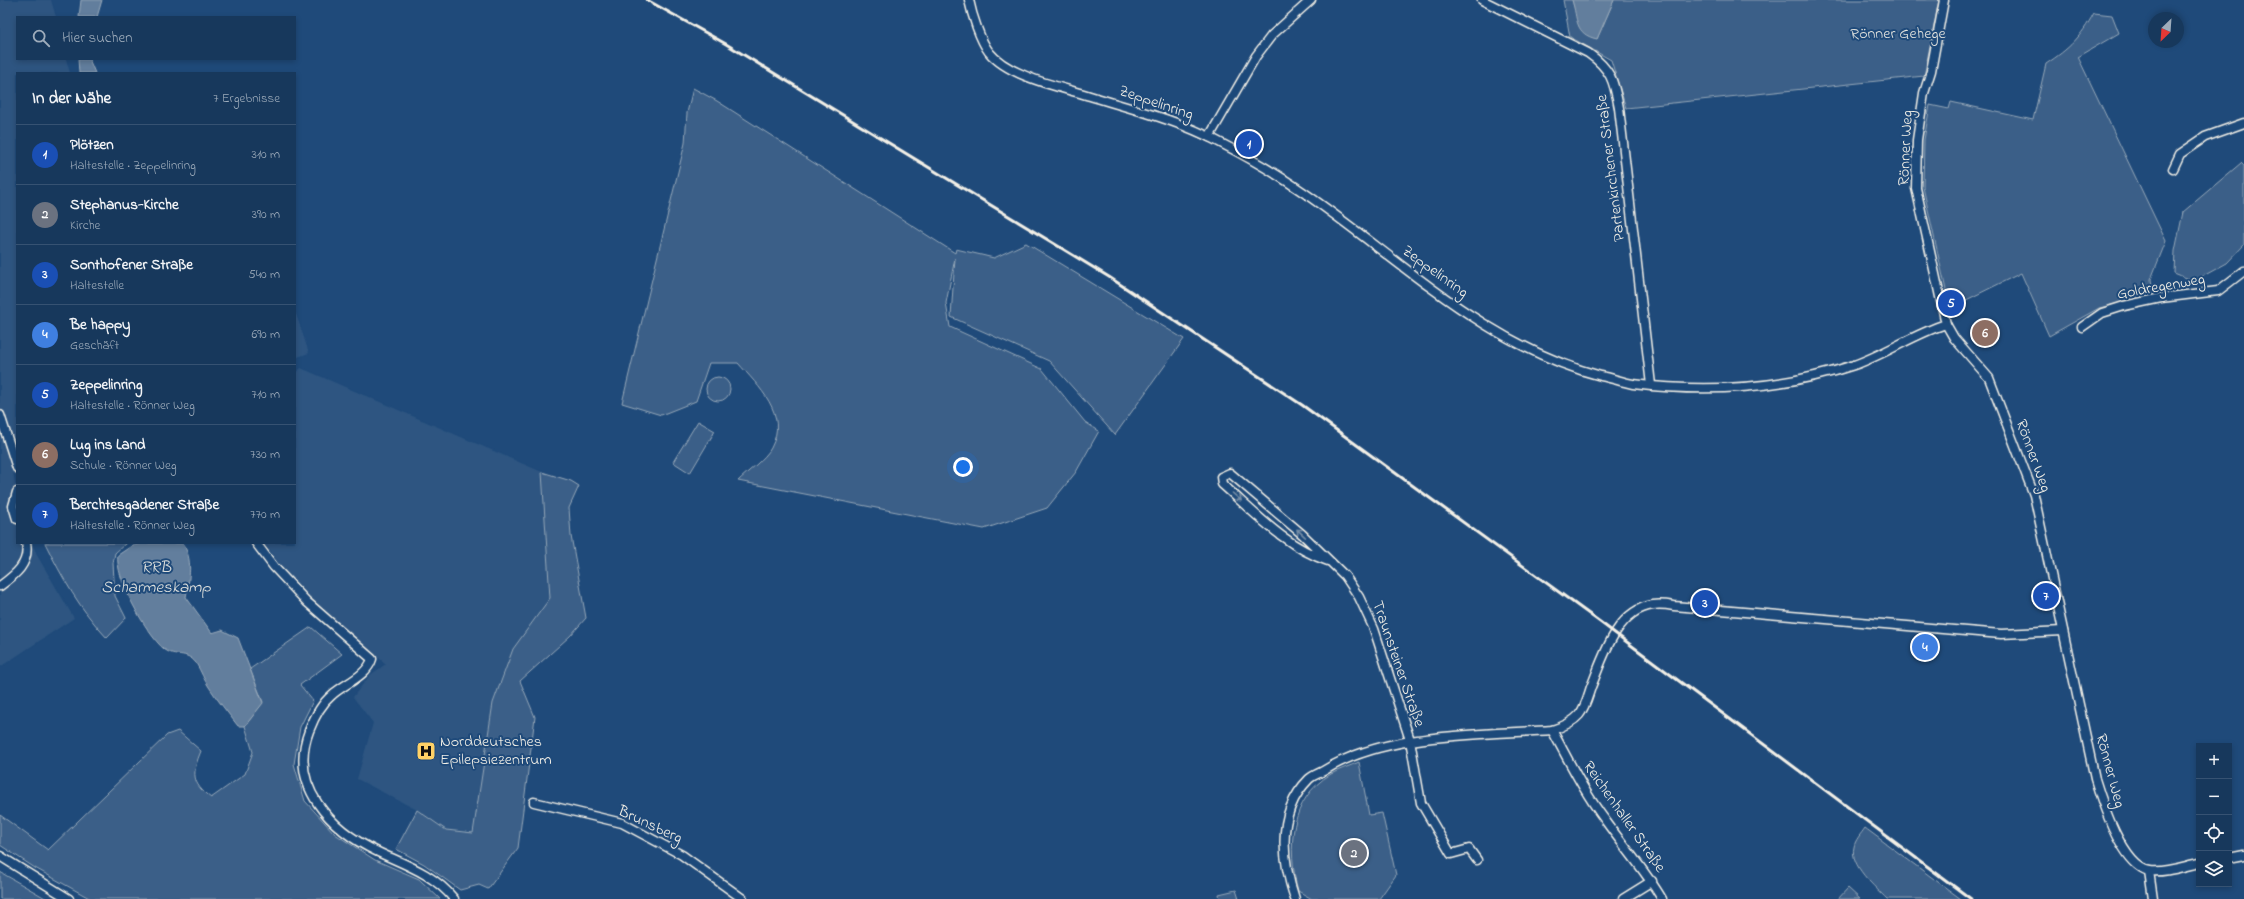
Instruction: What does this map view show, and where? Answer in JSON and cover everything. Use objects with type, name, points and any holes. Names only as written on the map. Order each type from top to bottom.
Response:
[{"type":"street","name":"Zeppelinring","points":[[969,0],[975,21],[990,52],[1019,74],[1143,112],[1209,137],[1251,159],[1303,191],[1495,332],[1539,355],[1582,371],[1631,383],[1698,389],[1731,389],[1762,386],[1803,378],[1855,365],[1946,324]]},
{"type":"street","points":[[1209,137],[1256,56],[1272,35],[1311,0]]},
{"type":"street","name":"Partenkirchener Straße","points":[[1482,0],[1588,53],[1600,61],[1609,72],[1615,83],[1651,385]]},
{"type":"street","name":"Rönner Weg","points":[[1944,0],[1931,70],[1924,94],[1917,140],[1916,188],[1946,324],[1954,338],[1989,378],[2034,495],[2095,779],[2105,812],[2119,842],[2137,863],[2149,871]]},
{"type":"street","points":[[2173,169],[2180,154],[2205,137],[2244,123]]},
{"type":"street","name":"Goldregenweg","points":[[2082,328],[2102,313],[2124,306],[2161,298],[2218,291],[2244,271]]},
{"type":"street","points":[[0,415],[16,465]]},
{"type":"street","name":"Traunsteiner Straße","points":[[1328,561],[1310,555],[1292,545],[1222,484],[1221,477],[1230,473],[1302,534],[1345,576],[1359,597],[1374,629],[1410,740],[1421,803],[1451,854],[1469,849],[1477,860]]},
{"type":"street","points":[[16,496],[13,506],[16,516]]},
{"type":"street","points":[[0,586],[17,574],[24,565],[28,552],[26,544]]},
{"type":"street","points":[[257,544],[274,567],[307,602],[372,659],[367,668],[326,701],[319,710],[308,732],[303,765],[313,800],[343,829],[361,842],[420,870],[454,899]]},
{"type":"street","points":[[1295,899],[1284,859],[1284,834],[1297,796],[1310,779],[1336,762],[1410,740],[1552,730],[1565,726],[1579,715],[1607,647],[1615,634],[1627,619],[1640,608],[1654,605],[2001,634],[2063,632]]},
{"type":"street","name":"Reichenhaller Straße","points":[[1552,730],[1587,794],[1652,881],[1662,899]]},
{"type":"street","name":"Brunsberg","points":[[534,802],[622,823],[676,851],[743,899]]},
{"type":"street","points":[[2232,857],[2244,855]]},
{"type":"street","points":[[0,856],[69,899]]},
{"type":"street","points":[[2153,899],[2149,871],[2158,871],[2196,864]]},
{"type":"street","points":[[1624,899],[1652,881]]},
{"type":"shaded area","points":[[0,0],[51,0],[56,16],[16,16],[16,60],[66,60],[70,72],[16,72],[16,463],[12,465],[16,489],[16,544],[32,544],[38,557],[74,618],[0,667]]},
{"type":"shaded area","points":[[296,314],[309,353],[296,358]]},
{"type":"shaded area","points":[[301,368],[542,472],[550,598],[513,649],[493,703],[473,833],[446,830],[417,810],[357,779],[373,723],[353,697],[370,675],[386,664],[315,605],[285,572],[265,544],[296,544],[296,372]]},
{"type":"green space","name":"Rönner Gehege","points":[[1563,0],[1572,0],[1574,7],[1597,39],[1614,0],[1939,0],[1924,76],[1626,108],[1611,60],[1570,37]]},
{"type":"green space","points":[[2094,13],[2112,15],[2119,33],[2078,57],[2166,241],[2151,279],[2153,295],[2099,308],[2049,336],[2021,273],[1950,308],[1923,187],[1924,140],[1930,105],[1949,109],[1951,102],[2033,120],[2046,64],[2062,53],[2074,42]]},
{"type":"green space","points":[[693,88],[717,101],[955,253],[956,249],[994,258],[1026,243],[1184,339],[1115,435],[1049,361],[951,317],[955,258],[946,303],[950,327],[1042,369],[1085,422],[1099,431],[1076,472],[1047,508],[984,529],[738,481],[769,452],[776,436],[776,424],[774,412],[769,402],[755,382],[738,363],[709,363],[696,401],[661,415],[622,403],[685,143],[687,113]]},
{"type":"green space","points":[[2241,163],[2244,166],[2244,245],[2227,263],[2194,281],[2174,273],[2175,251],[2183,212]]},
{"type":"green space","points":[[718,377],[723,378],[729,384],[729,394],[723,400],[718,401],[713,400],[707,394],[706,389],[707,384],[713,378]]},
{"type":"green space","points":[[698,421],[715,431],[690,473],[673,462]]},
{"type":"green space","points":[[542,472],[571,481],[579,486],[569,508],[571,536],[586,618],[570,636],[520,681],[535,717],[518,848],[488,889],[479,885],[460,890],[424,864],[396,849],[417,810],[446,830],[473,833],[493,703],[513,649],[550,598]]},
{"type":"green space","points":[[46,544],[125,544],[115,553],[113,563],[115,596],[126,618],[107,638],[88,616],[58,569]]},
{"type":"green space","points":[[311,627],[342,654],[300,685],[313,701],[300,727],[294,764],[305,801],[335,834],[375,860],[419,879],[440,899],[91,899],[35,868],[0,845],[0,815],[48,850],[167,735],[178,731],[201,751],[196,766],[195,777],[204,793],[211,798],[245,774],[253,752],[245,726],[263,702],[250,669]]},
{"type":"green space","points":[[1359,762],[1369,815],[1382,813],[1396,875],[1379,899],[1312,899],[1298,891],[1295,874],[1293,841],[1299,810],[1317,784],[1331,774]]},
{"type":"green space","points":[[1865,828],[1961,899],[1887,899],[1864,875],[1855,861],[1853,854],[1855,844]]},
{"type":"green space","points":[[0,872],[47,899],[0,899]]},
{"type":"green space","points":[[1848,888],[1860,899],[1838,899]]},
{"type":"green space","points":[[1236,890],[1239,899],[1220,899],[1219,894]]},
{"type":"water","points":[[81,0],[102,0],[97,16],[79,16]]},
{"type":"water","points":[[1572,0],[1614,0],[1597,39],[1584,33],[1578,25]]},
{"type":"water","points":[[78,60],[89,60],[95,72],[79,72]]},
{"type":"water","name":"RRB Scharmeskamp","points":[[183,544],[186,549],[190,569],[186,597],[212,633],[222,630],[238,638],[263,703],[245,726],[238,726],[212,692],[196,663],[192,659],[184,655],[168,652],[149,632],[126,591],[118,565],[118,555],[133,545]]},
{"type":"railway","points":[[647,0],[726,44],[1109,277],[1302,405],[1600,622],[1971,899]]},
{"type":"place","name":"Plötzen","points":[[1249,144]]},
{"type":"place","name":"Zeppelinring","points":[[1951,303]]},
{"type":"place","name":"Lug ins Land","points":[[1985,333]]},
{"type":"place","name":"Berchtesgadener Straße","points":[[2046,596]]},
{"type":"place","name":"Sonthofener Straße","points":[[1705,603]]},
{"type":"place","name":"Be happy","points":[[1925,647]]},
{"type":"place","name":"Norddeutsches Epilepsiezentrum","points":[[426,751]]},
{"type":"place","name":"Stephanus-Kirche","points":[[1354,853]]}]
